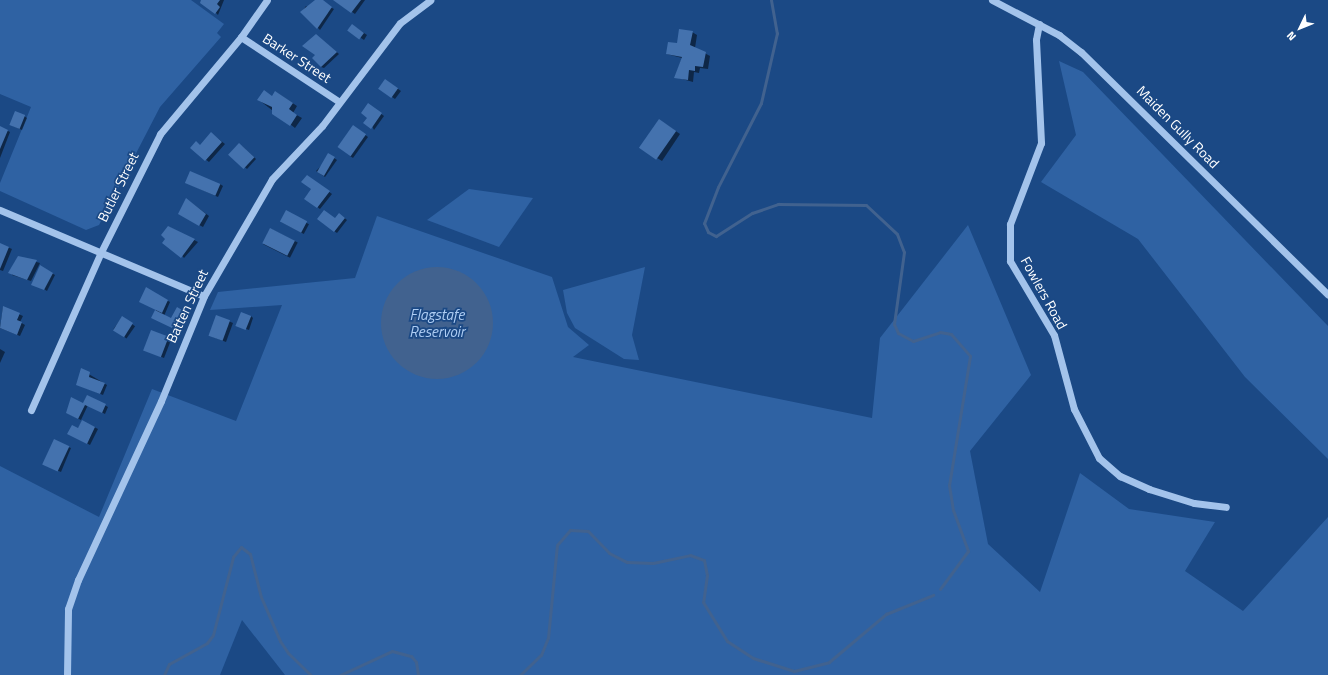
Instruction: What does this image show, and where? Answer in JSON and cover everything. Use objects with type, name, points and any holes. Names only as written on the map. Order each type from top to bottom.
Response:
[{"type":"street","name":"Butler Street","points":[[31,410],[101,252],[160,134],[241,37],[268,0]]},
{"type":"street","name":"Batten Street","points":[[67,675],[68,609],[78,580],[161,401],[204,296],[264,191],[318,130],[400,23],[430,0]]},
{"type":"street","name":"Maiden Gully Road","points":[[992,0],[1039,24],[1102,71],[1328,295]]},
{"type":"street","name":"Fowlers Road","points":[[1039,24],[1036,40],[1041,143],[1010,224],[1010,261],[1056,341],[1074,409],[1099,458],[1120,476],[1149,489],[1194,503],[1226,507]]},
{"type":"street","name":"Barker Street","points":[[241,37],[338,102]]},
{"type":"street","points":[[0,210],[204,296]]},
{"type":"shaded area","points":[[0,0],[191,0],[224,24],[217,33],[221,37],[160,107],[99,225],[86,230],[0,191],[0,183],[31,107],[0,94]]},
{"type":"shaded area","points":[[1059,61],[1083,72],[1328,326],[1328,459],[1245,377],[1138,239],[1041,182],[1076,135]]},
{"type":"shaded area","points":[[469,189],[533,198],[499,247],[427,220]]},
{"type":"shaded area","points":[[377,216],[552,277],[568,327],[589,345],[573,357],[872,418],[880,338],[968,225],[1031,375],[970,451],[988,544],[1040,592],[1080,473],[1129,509],[1215,522],[1185,571],[1243,611],[1328,517],[1328,675],[285,675],[242,620],[220,675],[0,675],[0,466],[99,517],[152,389],[236,421],[282,305],[210,310],[218,292],[355,278]]},
{"type":"shaded area","points":[[645,267],[632,335],[639,360],[624,359],[575,328],[567,313],[563,290]]},
{"type":"water","name":"Flagstafe Reservoir","points":[[437,267],[459,271],[477,283],[489,301],[493,323],[489,345],[477,363],[459,375],[437,379],[415,375],[397,363],[385,345],[381,323],[385,301],[397,283],[415,271]]},
{"type":"building","points":[[201,0],[220,0],[217,4],[220,7],[215,14],[200,3]]},
{"type":"building","points":[[315,0],[323,0],[332,7],[317,29],[300,12]]},
{"type":"building","points":[[333,0],[361,0],[351,13]]},
{"type":"building","points":[[352,24],[364,33],[359,39],[347,30]]},
{"type":"building","points":[[679,29],[693,31],[690,45],[706,52],[703,67],[695,66],[695,71],[689,70],[688,80],[674,78],[682,57],[666,54],[668,42],[677,43]]},
{"type":"building","points":[[316,34],[337,52],[321,67],[312,58],[315,55],[302,46]]},
{"type":"building","points":[[385,79],[398,88],[391,98],[378,89]]},
{"type":"building","points":[[264,90],[272,96],[275,91],[293,103],[289,109],[297,115],[290,126],[272,114],[272,107],[257,100]]},
{"type":"building","points":[[368,103],[382,113],[371,129],[363,123],[367,118],[361,113]]},
{"type":"building","points":[[15,111],[25,115],[20,129],[9,125]]},
{"type":"building","points":[[659,119],[676,131],[656,160],[639,148]]},
{"type":"building","points":[[353,125],[366,134],[351,156],[338,147]]},
{"type":"building","points":[[0,126],[8,130],[0,149]]},
{"type":"building","points":[[211,132],[222,142],[205,161],[190,148],[196,141],[200,145]]},
{"type":"building","points":[[239,143],[254,157],[243,169],[228,155]]},
{"type":"building","points":[[328,153],[335,157],[324,176],[317,172]]},
{"type":"building","points":[[190,171],[220,184],[215,196],[185,183]]},
{"type":"building","points":[[307,175],[330,191],[317,208],[304,199],[311,189],[301,182]]},
{"type":"building","points":[[186,198],[206,214],[199,226],[178,214]]},
{"type":"building","points":[[286,210],[307,221],[301,233],[280,221]]},
{"type":"building","points":[[324,210],[335,218],[339,213],[345,218],[334,232],[317,219]]},
{"type":"building","points":[[168,226],[195,239],[181,258],[162,243],[165,239],[161,235]]},
{"type":"building","points":[[270,228],[295,241],[287,256],[262,243]]},
{"type":"building","points":[[0,243],[9,247],[0,269]]},
{"type":"building","points":[[18,256],[37,260],[27,280],[8,273]]},
{"type":"building","points":[[40,265],[53,273],[44,290],[31,285]]},
{"type":"building","points":[[146,287],[168,300],[162,313],[139,302]]},
{"type":"building","points":[[3,306],[20,313],[17,320],[22,322],[17,335],[0,328]]},
{"type":"building","points":[[177,307],[182,310],[172,328],[151,318],[155,310],[171,318]]},
{"type":"building","points":[[241,312],[251,316],[246,330],[235,326]]},
{"type":"building","points":[[216,315],[230,320],[223,341],[208,336]]},
{"type":"building","points":[[122,316],[133,323],[124,337],[113,330]]},
{"type":"building","points":[[151,330],[169,337],[161,357],[143,351]]},
{"type":"building","points":[[81,368],[90,372],[89,377],[105,383],[100,394],[76,385]]},
{"type":"building","points":[[87,395],[106,404],[102,413],[85,405],[78,419],[66,413],[71,397],[83,403]]},
{"type":"building","points":[[82,420],[95,427],[87,444],[67,434],[72,425],[78,428]]},
{"type":"building","points":[[54,439],[69,446],[58,472],[42,464]]},
{"type":"waterway","points":[[771,0],[777,33],[761,103],[718,187],[704,223],[708,232],[716,236],[752,213],[778,204],[866,205],[897,234],[904,252],[894,324],[898,333],[913,341],[940,332],[951,334],[970,356],[949,485],[953,510],[968,551],[940,589]]},
{"type":"waterway","points":[[520,675],[541,655],[548,638],[557,545],[570,530],[588,531],[609,553],[627,562],[653,563],[690,555],[704,560],[707,575],[703,602],[727,641],[753,658],[794,671],[829,662],[886,614],[933,595]]},
{"type":"waterway","points":[[164,675],[169,664],[207,643],[213,635],[233,557],[241,547],[250,554],[261,597],[280,641],[288,653],[311,675]]},
{"type":"waterway","points":[[340,675],[392,651],[411,656],[416,662],[418,675]]}]
